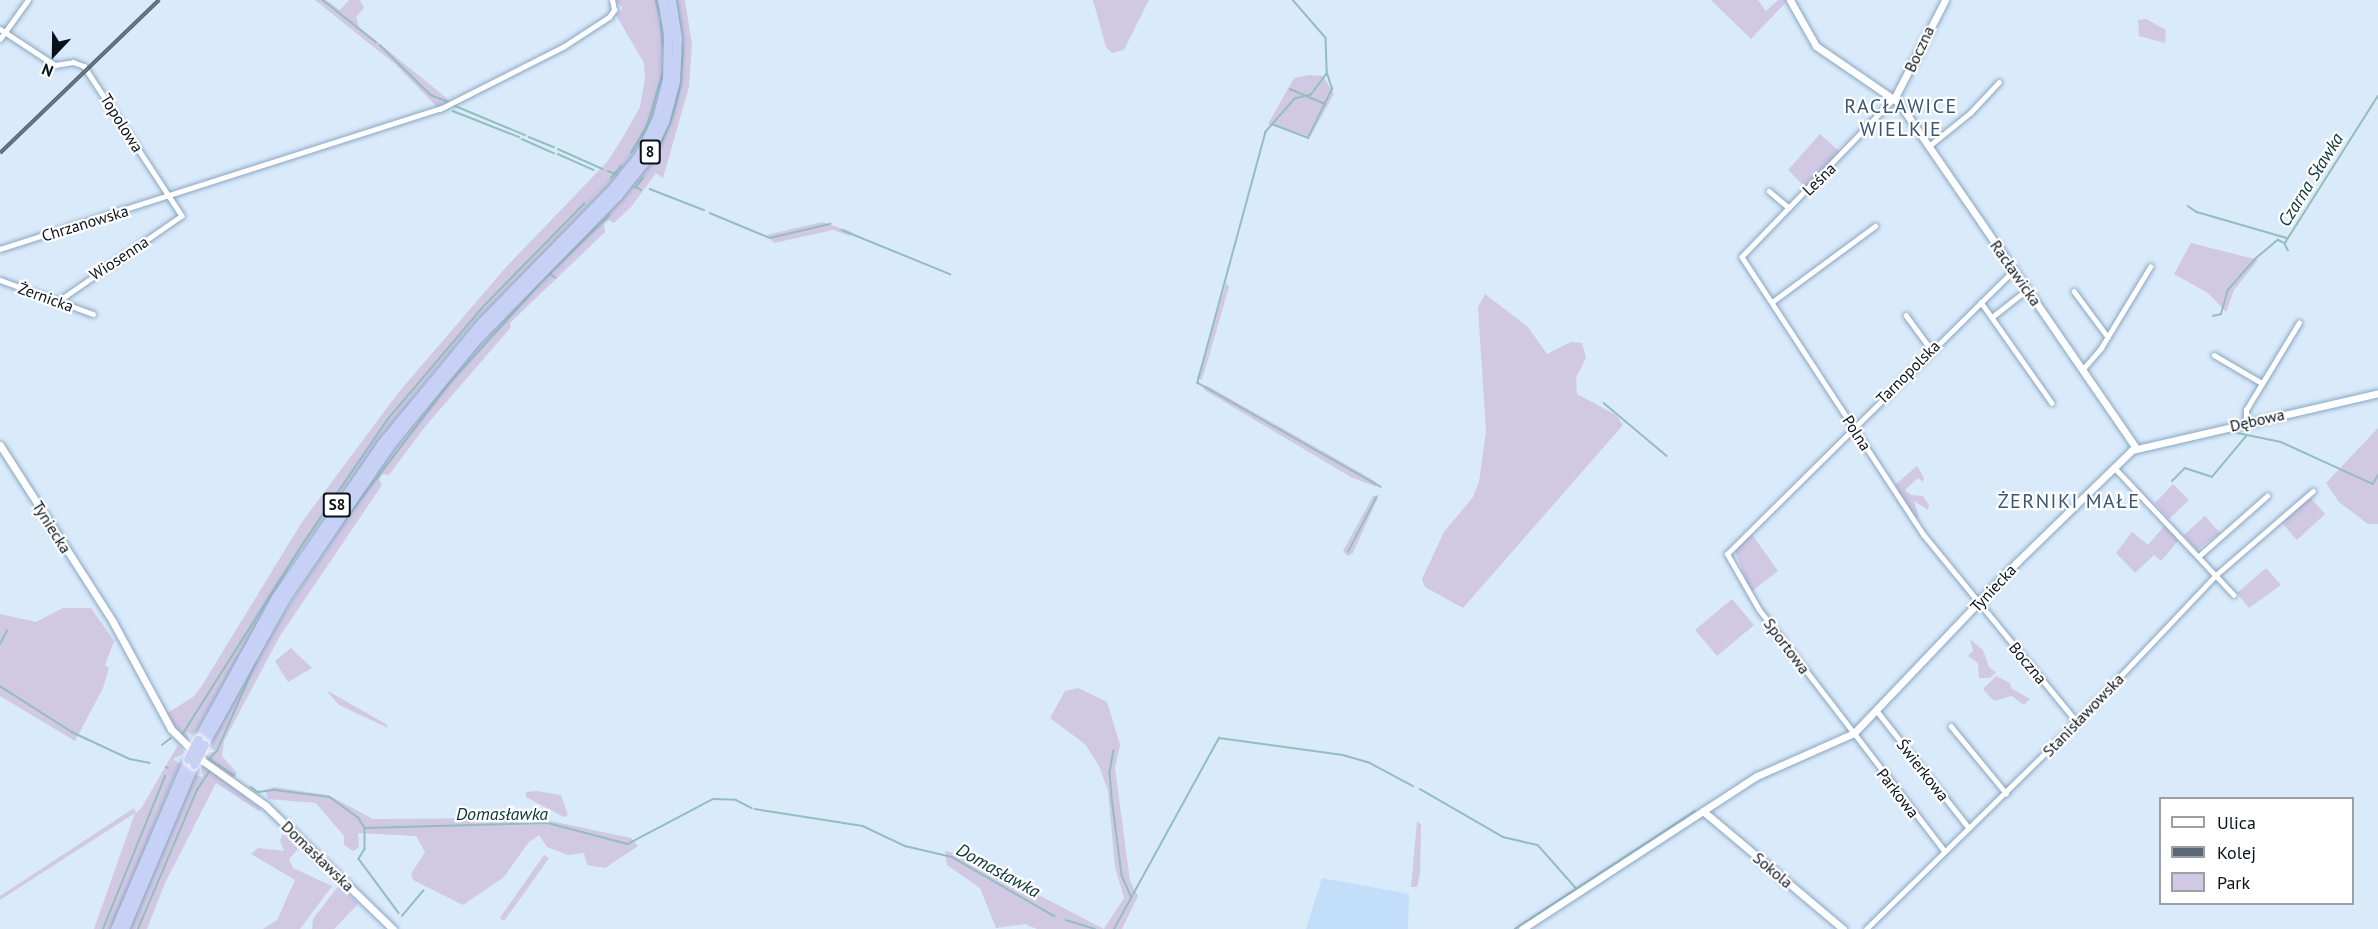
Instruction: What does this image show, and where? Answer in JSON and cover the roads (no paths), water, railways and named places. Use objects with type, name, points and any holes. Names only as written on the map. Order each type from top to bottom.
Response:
[{"type":"highway","name":"8","points":[[509,293],[610,190],[645,144],[662,105],[668,72],[668,34],[662,0]]},
{"type":"highway","name":"8","points":[[476,340],[629,182],[659,136],[672,96],[677,67],[670,0]]},
{"type":"highway","name":"S8","points":[[115,929],[201,741],[276,597],[350,487],[437,373],[509,293]]},
{"type":"highway","name":"S8","points":[[201,741],[321,542],[396,438],[476,340]]},
{"type":"highway","name":"S8","points":[[124,929],[191,762]]},
{"type":"street","points":[[0,39],[2,31],[28,0]]},
{"type":"street","name":"Chrzanowska","points":[[0,249],[445,106],[563,47],[609,17],[614,10],[612,0]]},
{"type":"street","points":[[1790,0],[1816,46],[1894,99]]},
{"type":"street","name":"Boczna","points":[[1894,99],[1945,0]]},
{"type":"street","name":"Topolowa","points":[[2,31],[57,66],[73,62],[84,66],[169,196]]},
{"type":"street","points":[[1929,146],[1967,115],[1999,82]]},
{"type":"street","name":"Racławicka","points":[[1894,99],[1929,146],[2136,448]]},
{"type":"street","name":"Leśna","points":[[1742,257],[1894,99]]},
{"type":"street","points":[[1769,191],[1789,208]]},
{"type":"street","name":"Wiosenna","points":[[58,302],[182,216],[169,196]]},
{"type":"street","points":[[1772,302],[1875,226]]},
{"type":"street","name":"Polna","points":[[1742,257],[1924,535],[1978,603]]},
{"type":"street","points":[[2083,369],[2108,337],[2150,267]]},
{"type":"street","name":"Tarnopolska","points":[[1727,554],[1853,426],[2014,270]]},
{"type":"street","name":"Żernicka","points":[[0,280],[93,314]]},
{"type":"street","points":[[2074,291],[2108,337]]},
{"type":"street","points":[[1992,317],[2020,295]]},
{"type":"street","points":[[1981,302],[2052,403]]},
{"type":"street","points":[[1906,315],[1930,350]]},
{"type":"street","points":[[2246,423],[2246,410],[2299,323]]},
{"type":"street","points":[[2214,355],[2262,383]]},
{"type":"street","name":"Dębowa","points":[[2136,448],[2378,393]]},
{"type":"street","name":"Tyniecka","points":[[0,445],[104,609],[171,729],[195,754],[241,786]]},
{"type":"street","name":"Tyniecka","points":[[1522,929],[1757,776],[1854,733],[1978,603],[2114,467],[2136,448]]},
{"type":"street","points":[[2114,467],[2234,595]]},
{"type":"street","name":"Stanisławowska","points":[[1866,929],[2078,722],[2216,575],[2313,491]]},
{"type":"street","points":[[2199,556],[2267,496]]},
{"type":"street","name":"Sportowa","points":[[1727,554],[1753,600],[1854,733]]},
{"type":"street","name":"Boczna","points":[[1978,603],[2078,722]]},
{"type":"street","name":"Świerkowa","points":[[1877,711],[1969,828]]},
{"type":"street","points":[[1951,726],[2006,793]]},
{"type":"street","name":"Parkowa","points":[[1854,733],[1944,851]]},
{"type":"street","name":"Domasławska","points":[[241,786],[393,929]]},
{"type":"street","name":"Sokola","points":[[1703,811],[1843,929]]},
{"type":"waterway","points":[[323,0],[376,42]]},
{"type":"waterway","points":[[656,0],[660,14]]},
{"type":"waterway","points":[[653,164],[673,115],[680,86],[683,51],[676,0]]},
{"type":"waterway","points":[[1293,0],[1326,38],[1327,74],[1311,95],[1295,99],[1266,132],[1198,383],[1381,487]]},
{"type":"waterway","points":[[661,21],[663,46]]},
{"type":"waterway","points":[[380,45],[431,95],[448,102]]},
{"type":"waterway","points":[[631,153],[647,126],[663,72]]},
{"type":"waterway","points":[[1272,124],[1308,138],[1332,89],[1327,74]]},
{"type":"waterway","points":[[1290,89],[1325,104]]},
{"type":"waterway","name":"Czarna Sławka","points":[[2213,316],[2221,314],[2228,290],[2255,259],[2278,240],[2285,243],[2378,96]]},
{"type":"waterway","points":[[453,105],[525,135]]},
{"type":"waterway","points":[[453,111],[519,137]]},
{"type":"waterway","points":[[529,137],[554,147]]},
{"type":"waterway","points":[[522,139],[554,153]]},
{"type":"waterway","points":[[558,149],[603,169]]},
{"type":"waterway","points":[[558,154],[594,170]]},
{"type":"waterway","points":[[611,178],[621,166]]},
{"type":"waterway","points":[[608,171],[616,174]]},
{"type":"waterway","points":[[635,188],[643,178]]},
{"type":"waterway","points":[[637,187],[641,190]]},
{"type":"waterway","points":[[650,189],[704,210]]},
{"type":"waterway","points":[[182,735],[304,542],[388,419],[482,308],[584,204]]},
{"type":"waterway","points":[[2188,206],[2197,212],[2287,238]]},
{"type":"waterway","points":[[710,213],[770,238],[830,224]]},
{"type":"waterway","points":[[338,529],[449,384],[548,275],[610,215]]},
{"type":"waterway","points":[[842,230],[950,274]]},
{"type":"waterway","points":[[2285,244],[2288,250]]},
{"type":"waterway","points":[[551,274],[556,278]]},
{"type":"waterway","points":[[1604,403],[1667,456]]},
{"type":"waterway","points":[[2228,431],[2281,442],[2373,484],[2378,475]]},
{"type":"waterway","points":[[2172,481],[2185,468],[2212,477],[2247,435]]},
{"type":"waterway","points":[[1348,552],[1376,498]]},
{"type":"waterway","points":[[0,644],[7,631]]},
{"type":"waterway","points":[[209,759],[217,751],[256,662]]},
{"type":"waterway","name":"Domasławka","points":[[0,686],[72,732],[130,759],[150,763]]},
{"type":"waterway","name":"Domasławka","points":[[162,745],[171,738]]},
{"type":"waterway","points":[[1114,929],[1219,738],[1343,755],[1368,762],[1413,786]]},
{"type":"waterway","points":[[1114,750],[1110,773],[1113,805],[1122,875],[1131,896]]},
{"type":"waterway","name":"Domasławka","points":[[204,755],[235,776]]},
{"type":"waterway","points":[[138,929],[197,790],[209,772]]},
{"type":"waterway","points":[[103,929],[165,776]]},
{"type":"waterway","name":"Domasławka","points":[[251,787],[258,792],[275,790],[330,797],[358,817],[365,828],[548,823],[628,844],[713,799],[736,800],[752,808]]},
{"type":"waterway","points":[[1420,789],[1503,837],[1538,845],[1576,888]]},
{"type":"waterway","name":"Domasławka","points":[[755,809],[863,826],[905,846],[952,857],[1054,916]]},
{"type":"waterway","points":[[1515,929],[1695,811]]},
{"type":"waterway","points":[[365,829],[365,849],[359,859],[399,913]]},
{"type":"waterway","points":[[402,916],[423,891]]},
{"type":"waterway","name":"Domasławka","points":[[1066,920],[1095,929]]},
{"type":"railway","points":[[0,153],[159,0]]},
{"type":"district","name":"RACŁAWICE WIELKIE","points":[[1901,118]]},
{"type":"district","name":"ŻERNIKI MAŁE","points":[[2069,501]]}]
